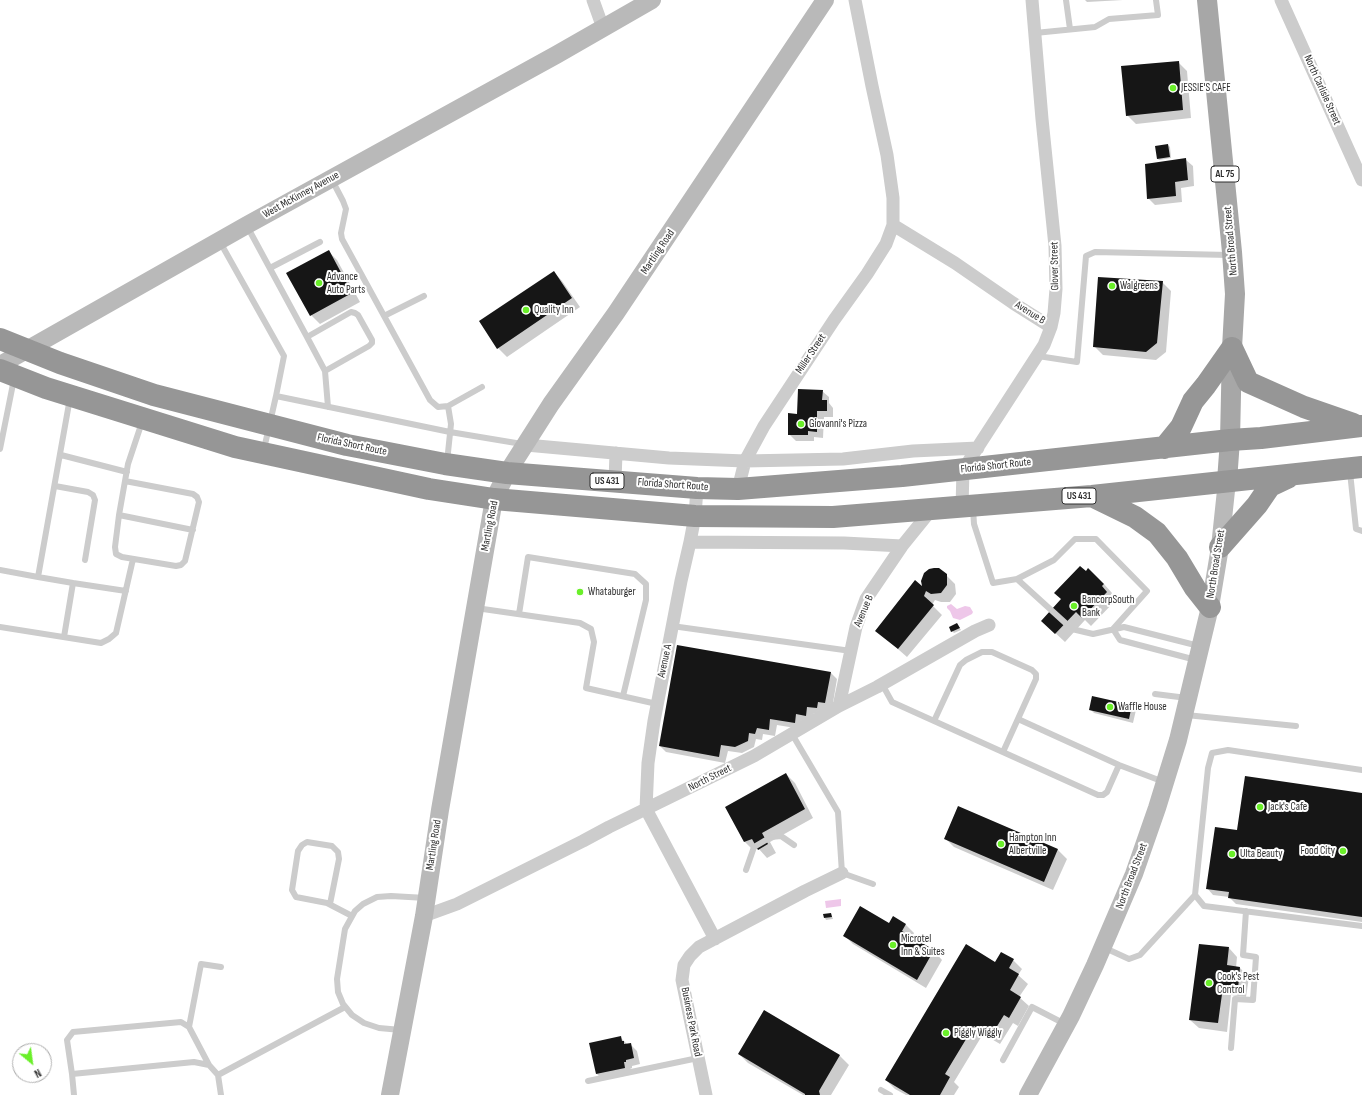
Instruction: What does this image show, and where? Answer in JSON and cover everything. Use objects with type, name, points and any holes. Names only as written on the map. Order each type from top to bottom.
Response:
[{"type":"highway","name":"Florida Short Route","points":[[0,339],[60,363],[154,395],[347,445],[447,464],[507,473],[697,488],[738,489],[902,476],[1360,426]]},
{"type":"highway","points":[[1164,448],[1182,427],[1193,401],[1232,348],[1248,382],[1304,407],[1360,426]]},
{"type":"highway","name":"US 431","points":[[5,370],[46,388],[235,447],[429,489],[494,499],[695,516],[833,518],[1092,496],[1356,468]]},
{"type":"highway","points":[[1220,547],[1257,505],[1270,486],[1294,474]]},
{"type":"highway","points":[[1092,496],[1135,517],[1157,533],[1177,558],[1195,588],[1210,606]]},
{"type":"main road","name":"North Broad Street","points":[[1207,0],[1235,294],[1230,440],[1227,481]]},
{"type":"street","points":[[593,0],[603,28]]},
{"type":"street","name":"West McKinney Avenue","points":[[5,370],[25,350],[652,0]]},
{"type":"street","name":"Martling Road","points":[[390,1095],[424,916],[440,810],[494,499],[507,473],[551,404],[616,313],[825,0]]},
{"type":"street","name":"Miller Street","points":[[738,489],[745,461],[779,403],[834,320],[867,274],[886,244],[893,225],[893,198],[887,155],[855,0]]},
{"type":"street","name":"Glover Street","points":[[963,470],[1038,356],[1051,327],[1056,289],[1055,246],[1032,0]]},
{"type":"street","name":"North Carlisle Street","points":[[1281,0],[1362,180]]},
{"type":"street","name":"Avenue B","points":[[893,225],[955,263],[1051,327]]},
{"type":"street","points":[[526,445],[669,458],[745,461],[843,459],[913,451],[978,448]]},
{"type":"street","points":[[615,481],[616,453]]},
{"type":"street","points":[[963,470],[968,506]]},
{"type":"street","name":"North Broad Street","points":[[1028,1095],[1067,1024],[1103,947],[1134,874],[1165,782],[1187,706],[1210,606],[1220,547],[1227,481]]},
{"type":"street","name":"Avenue A","points":[[646,808],[648,763],[672,626],[695,516],[697,488]]},
{"type":"street","name":"Avenue B","points":[[839,706],[852,652],[856,627],[866,599],[902,546],[932,509]]},
{"type":"street","points":[[690,542],[844,543],[902,546]]},
{"type":"street","name":"North Street","points":[[424,916],[457,904],[646,808],[754,756],[839,706],[882,684],[988,625]]},
{"type":"street","points":[[646,808],[715,939]]},
{"type":"street","name":"Business Park Road","points":[[706,1095],[684,993],[684,965],[699,947],[842,873]]},
{"type":"lane","points":[[1066,0],[1070,29]]},
{"type":"lane","points":[[1035,32],[1095,26],[1110,18],[1158,15],[1156,0]]},
{"type":"lane","points":[[331,178],[344,201],[346,210],[342,239],[430,400],[438,407],[448,406],[482,387]]},
{"type":"lane","points":[[247,225],[325,371],[328,407]]},
{"type":"lane","points":[[220,240],[284,356],[263,453]]},
{"type":"lane","points":[[270,268],[320,242]]},
{"type":"lane","points":[[1038,356],[1077,362],[1086,256],[1095,252],[1232,255]]},
{"type":"lane","points":[[384,316],[424,296]]},
{"type":"lane","points":[[307,337],[351,312],[358,315],[372,340],[370,346],[325,371]]},
{"type":"lane","points":[[0,449],[5,370]]},
{"type":"lane","points":[[38,577],[71,396]]},
{"type":"lane","points":[[276,396],[450,432],[526,445]]},
{"type":"lane","points":[[447,464],[450,432],[448,406]]},
{"type":"lane","points":[[125,481],[193,494],[197,497],[199,502],[185,561],[181,565],[176,566],[133,559],[116,554],[115,547],[126,472],[143,418]]},
{"type":"lane","points":[[60,455],[126,472]]},
{"type":"lane","points":[[1356,468],[1356,529],[1362,532]]},
{"type":"lane","points":[[55,486],[88,492],[93,495],[95,500],[85,560]]},
{"type":"lane","points":[[968,506],[993,583],[1017,579],[1054,560],[1075,539],[1096,539],[1147,591],[1113,629]]},
{"type":"lane","points":[[119,515],[192,530]]},
{"type":"lane","points":[[519,614],[528,557],[635,574],[646,584],[646,600],[623,696]]},
{"type":"lane","points":[[0,627],[101,643],[109,640],[116,633],[133,559]]},
{"type":"lane","points":[[0,570],[126,591]]},
{"type":"lane","points":[[1017,579],[1072,629],[1093,634],[1124,627],[1199,654]]},
{"type":"lane","points":[[64,637],[73,583]]},
{"type":"lane","points":[[475,608],[580,623],[590,629],[594,642],[586,688],[658,704]]},
{"type":"lane","points":[[672,626],[852,652]]},
{"type":"lane","points":[[1113,629],[1120,640],[1199,654]]},
{"type":"lane","points":[[934,721],[960,665],[966,660],[982,652],[992,652],[1032,670],[1036,674],[1036,679],[1003,752]]},
{"type":"lane","points":[[882,684],[892,702],[1098,794],[1103,795],[1108,792],[1119,765]]},
{"type":"lane","points":[[1156,694],[1187,706],[1296,726]]},
{"type":"lane","points":[[1018,719],[1119,765],[1165,782]]},
{"type":"lane","points":[[792,734],[838,812],[842,873],[873,884]]},
{"type":"lane","points":[[1103,947],[1129,959],[1140,955],[1195,895],[1208,768],[1212,753],[1228,750],[1362,770]]},
{"type":"lane","points":[[746,870],[754,847],[771,837],[781,836],[794,845]]},
{"type":"lane","points":[[330,904],[339,859],[338,852],[332,846],[307,842],[302,845],[298,851],[292,890],[296,898],[330,904],[352,916]]},
{"type":"lane","points":[[1195,895],[1204,906],[1362,926]]},
{"type":"lane","points":[[402,1031],[379,1028],[364,1023],[352,1015],[345,1007],[338,992],[337,979],[345,930],[355,911],[363,904],[377,897],[391,896],[426,898]]},
{"type":"lane","points":[[1232,1048],[1235,999],[1253,1000],[1256,957],[1242,955],[1246,911]]},
{"type":"lane","points":[[189,1027],[201,964],[221,967]]},
{"type":"lane","points":[[218,1075],[345,1007]]},
{"type":"lane","points":[[1003,1060],[1032,1007],[1067,1024]]},
{"type":"lane","points":[[74,1095],[67,1040],[73,1032],[181,1022],[189,1027],[209,1065],[218,1075],[221,1095]]},
{"type":"lane","points":[[588,1081],[698,1058]]},
{"type":"lane","points":[[72,1074],[194,1062],[209,1065]]},
{"type":"lane","points":[[882,1090],[890,1095]]},
{"type":"shaded area","points":[[951,604],[957,609],[965,606],[970,607],[973,612],[960,620],[953,618],[947,608],[947,606]]},
{"type":"shaded area","points":[[841,899],[841,906],[826,908],[825,901]]},
{"type":"building","points":[[1179,61],[1183,110],[1126,116],[1121,66]]},
{"type":"building","points":[[1168,144],[1170,157],[1157,159],[1155,146]]},
{"type":"building","points":[[1186,158],[1188,180],[1175,182],[1176,196],[1147,199],[1145,164]]},
{"type":"building","name":"Advance Auto Parts","points":[[329,250],[352,293],[310,316],[286,273]]},
{"type":"building","name":"Quality Inn","points":[[554,271],[572,298],[497,349],[479,321]]},
{"type":"building","name":"Walgreens","points":[[1098,277],[1163,281],[1157,343],[1146,352],[1093,347]]},
{"type":"building","points":[[798,389],[823,390],[822,400],[827,400],[827,411],[817,411],[817,432],[808,431],[808,435],[788,435],[788,413],[797,414]]},
{"type":"building","name":"BancorpSouth Bank","points":[[1080,566],[1086,571],[1088,568],[1104,584],[1102,586],[1107,592],[1082,618],[1076,612],[1055,634],[1041,621],[1061,599],[1054,593]]},
{"type":"building","points":[[939,568],[947,574],[947,585],[941,593],[931,594],[926,591],[924,596],[934,605],[898,649],[875,631],[915,580],[922,586],[921,581],[924,573],[929,569]]},
{"type":"building","points":[[957,623],[960,628],[951,632],[949,627]]},
{"type":"building","points":[[677,645],[831,672],[825,703],[818,702],[817,708],[807,707],[806,716],[796,714],[795,723],[770,719],[769,730],[757,728],[755,734],[749,733],[748,741],[735,747],[721,745],[719,757],[659,746]]},
{"type":"building","name":"Waffle House","points":[[1092,696],[1132,705],[1129,719],[1089,710]]},
{"type":"building","points":[[786,773],[805,809],[762,833],[768,844],[758,850],[752,839],[744,842],[725,807]]},
{"type":"building","points":[[1245,776],[1362,793],[1362,917],[1228,898],[1229,892],[1206,889],[1215,827],[1237,830]]},
{"type":"building","name":"Hampton Inn Albertville","points":[[958,806],[1058,849],[1044,882],[944,839]]},
{"type":"building","points":[[860,906],[889,923],[893,916],[906,924],[902,931],[934,950],[917,980],[843,936]]},
{"type":"building","points":[[831,913],[832,917],[824,918],[823,914]]},
{"type":"building","points":[[966,944],[995,962],[1001,952],[1014,959],[1009,968],[1019,974],[1010,990],[1021,997],[1009,1018],[1004,1015],[991,1036],[974,1026],[945,1074],[950,1077],[940,1095],[910,1095],[885,1080]]},
{"type":"building","points":[[1199,944],[1229,947],[1227,965],[1240,967],[1238,989],[1223,987],[1218,1023],[1189,1020]]},
{"type":"building","points":[[764,1010],[840,1055],[819,1091],[820,1095],[805,1095],[738,1054]]},
{"type":"building","points":[[621,1036],[624,1044],[631,1043],[634,1058],[624,1062],[625,1068],[596,1074],[589,1043]]},
{"type":"place","name":"JESSIE'S CAFE","points":[[1173,88]]},
{"type":"place","name":"Advance Auto Parts","points":[[319,283]]},
{"type":"place","name":"Walgreens","points":[[1112,286]]},
{"type":"place","name":"Quality Inn","points":[[526,310]]},
{"type":"place","name":"Giovanni's Pizza","points":[[801,424]]},
{"type":"place","name":"Whataburger","points":[[580,592]]},
{"type":"place","name":"BancorpSouth Bank","points":[[1074,606]]},
{"type":"place","name":"Waffle House","points":[[1110,707]]},
{"type":"place","name":"Jack's Cafe","points":[[1260,807]]},
{"type":"place","name":"Hampton Inn Albertville","points":[[1001,844]]},
{"type":"place","name":"Food City","points":[[1343,851]]},
{"type":"place","name":"Ulta Beauty","points":[[1232,854]]},
{"type":"place","name":"Microtel Inn & Suites","points":[[893,945]]},
{"type":"place","name":"Cook's Pest Control","points":[[1209,983]]},
{"type":"place","name":"Piggly Wiggly","points":[[946,1033]]}]
